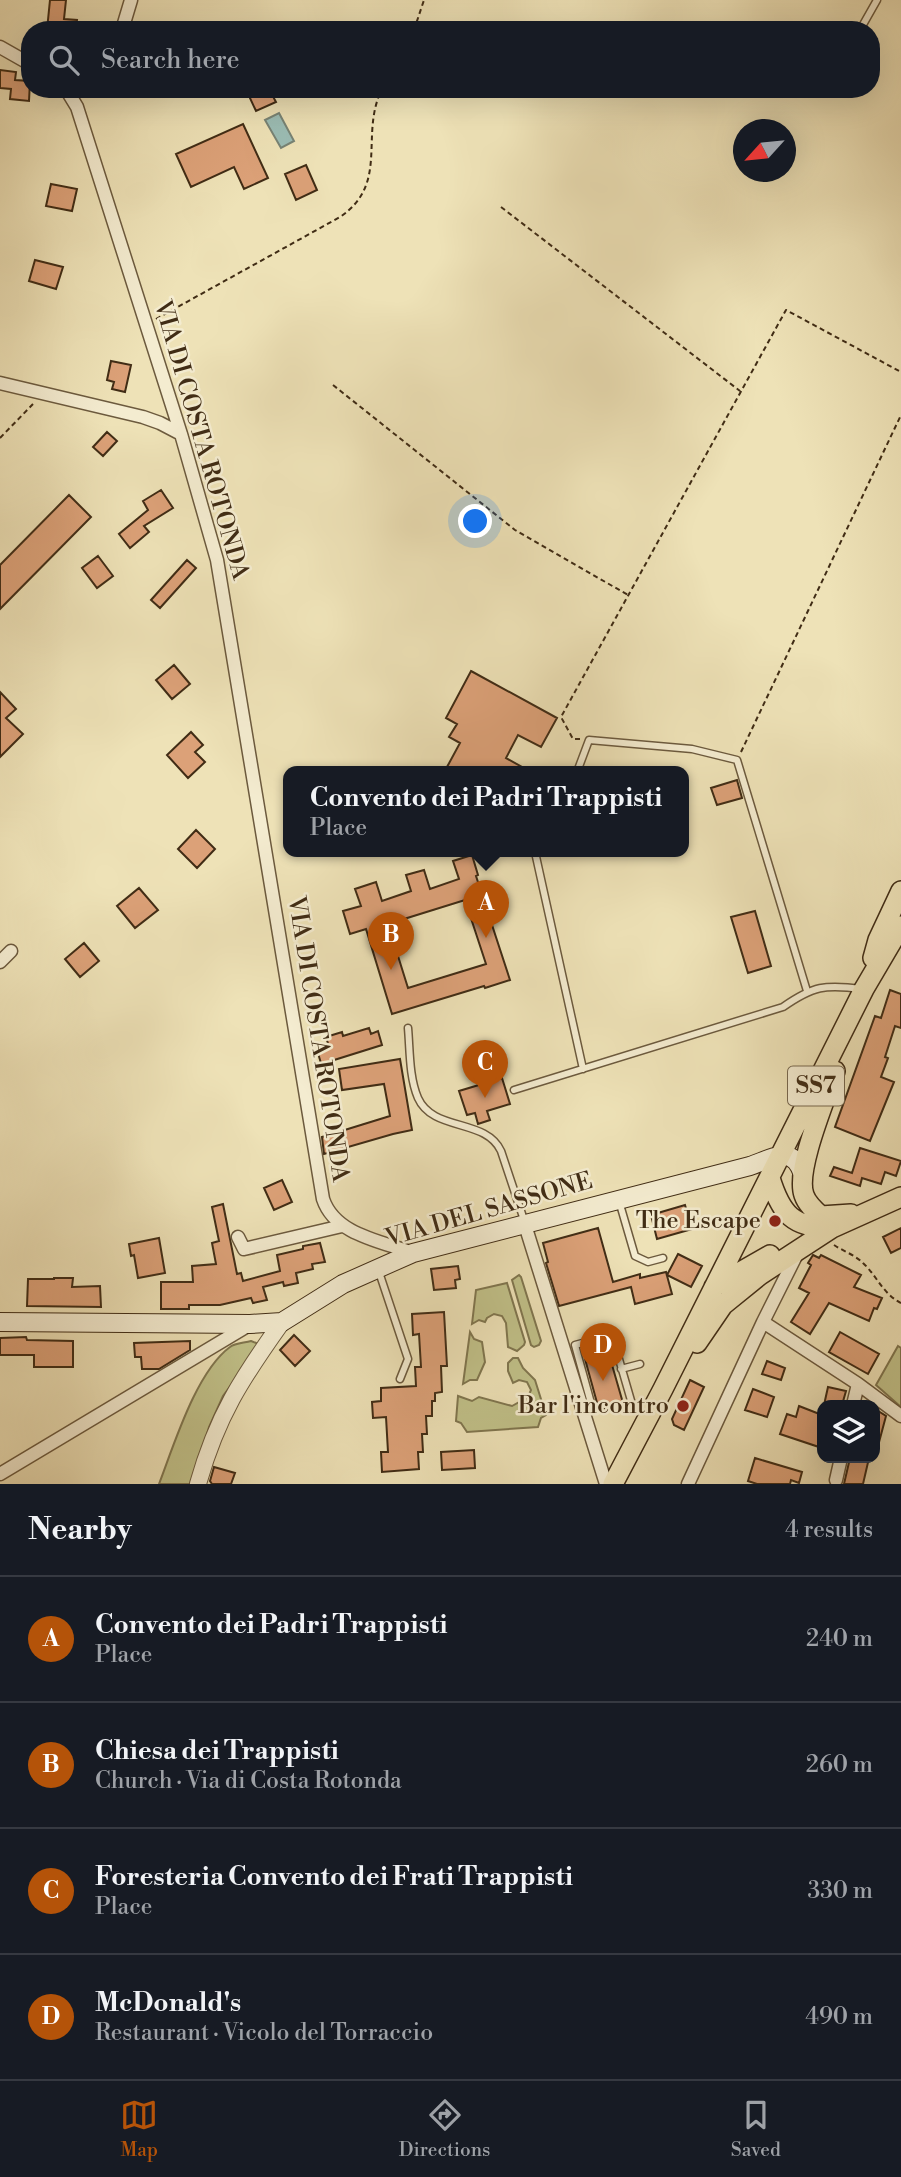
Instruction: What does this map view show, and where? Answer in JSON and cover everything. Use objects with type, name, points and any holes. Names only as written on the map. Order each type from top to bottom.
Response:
[{"type":"main road","name":"SS7","points":[[863,989],[878,940],[901,891]]},
{"type":"main road","name":"SS7","points":[[613,1484],[770,1178],[863,989],[898,933]]},
{"type":"main road","points":[[802,1172],[850,1016]]},
{"type":"main road","points":[[780,1156],[791,1156],[799,1162],[803,1194],[811,1208],[821,1216],[830,1217],[876,1209]]},
{"type":"main road","name":"VIA DEL SASSONE","points":[[0,1322],[282,1322],[324,1295],[413,1253],[780,1156]]},
{"type":"main road","points":[[750,1166],[765,1171],[775,1195],[793,1219],[807,1228],[825,1232]]},
{"type":"main road","points":[[663,1389],[723,1306],[760,1275],[825,1232],[901,1197]]},
{"type":"main road","points":[[714,1287],[762,1259],[782,1250],[801,1246]]},
{"type":"street","points":[[124,21],[131,0]]},
{"type":"street","points":[[0,47],[21,59]]},
{"type":"street","name":"VIA DI COSTA ROTONDA","points":[[72,98],[181,434],[220,578],[321,1192],[328,1211],[342,1226]]},
{"type":"street","points":[[0,383],[149,418],[181,434]]},
{"type":"street","points":[[0,962],[11,951]]},
{"type":"street","points":[[525,1225],[606,1484]]},
{"type":"street","points":[[239,1237],[244,1249],[342,1226],[413,1253]]},
{"type":"street","points":[[688,1484],[801,1246]]},
{"type":"street","points":[[198,1484],[228,1402],[282,1322]]},
{"type":"street","points":[[763,1322],[858,1384],[901,1416]]},
{"type":"street","points":[[0,1474],[250,1324]]},
{"type":"street","points":[[854,1400],[858,1384]]},
{"type":"street","points":[[836,1480],[840,1463]]},
{"type":"lane","points":[[865,21],[877,0]]},
{"type":"lane","points":[[579,766],[589,740],[692,749],[737,760],[807,991]]},
{"type":"lane","points":[[535,857],[583,1069]]},
{"type":"lane","points":[[514,1090],[783,1007],[807,991],[837,986],[863,989]]},
{"type":"lane","points":[[408,1028],[413,1082],[420,1102],[433,1115],[488,1135],[496,1141],[502,1151],[525,1225]]},
{"type":"lane","points":[[618,1199],[635,1256],[648,1262],[663,1258]]},
{"type":"lane","points":[[377,1268],[408,1359],[400,1379]]},
{"type":"lane","points":[[583,1413],[591,1403],[575,1345],[612,1335],[632,1404]]},
{"type":"lane","points":[[621,1369],[640,1364]]},
{"type":"path","points":[[417,21],[424,0]]},
{"type":"path","points":[[146,324],[340,217],[355,205],[363,197],[369,182],[373,113],[379,98]]},
{"type":"path","points":[[500,206],[740,392]]},
{"type":"path","points":[[589,740],[573,739],[561,717],[786,310],[901,372]]},
{"type":"path","points":[[333,385],[515,530],[628,596]]},
{"type":"path","points":[[0,438],[44,393]]},
{"type":"path","points":[[737,760],[901,415]]},
{"type":"path","points":[[825,1232],[861,1261],[876,1282],[901,1303]]},
{"type":"green space","points":[[519,1275],[541,1341],[534,1347],[531,1345],[512,1280]]},
{"type":"green space","points":[[507,1283],[525,1342],[517,1351],[508,1347],[506,1323],[502,1316],[494,1314],[485,1322],[479,1320],[472,1324],[476,1290]]},
{"type":"green space","points":[[470,1332],[474,1339],[482,1342],[485,1362],[477,1380],[463,1384]]},
{"type":"green space","points":[[251,1341],[261,1345],[223,1396],[209,1427],[193,1484],[159,1484],[187,1410],[207,1373],[230,1347]]},
{"type":"green space","points":[[898,1346],[901,1348],[901,1407],[876,1385]]},
{"type":"green space","points":[[513,1358],[518,1358],[523,1368],[535,1380],[546,1415],[541,1418],[538,1427],[467,1432],[461,1423],[456,1421],[458,1396],[472,1401],[479,1397],[512,1406],[528,1397],[531,1390],[527,1382],[519,1380],[513,1383],[508,1371],[508,1363]]},
{"type":"water","points":[[279,113],[294,141],[281,148],[265,120]]},
{"type":"building","points":[[50,0],[66,0],[64,19],[77,20],[77,21],[48,21]]},
{"type":"building","points":[[0,70],[16,72],[15,80],[21,80],[21,98],[29,98],[29,101],[10,99],[11,89],[0,88]]},
{"type":"building","points":[[250,98],[274,98],[276,102],[256,111]]},
{"type":"building","points":[[243,124],[268,178],[244,189],[234,167],[191,187],[176,154]]},
{"type":"building","points":[[306,165],[317,190],[296,200],[285,174]]},
{"type":"building","points":[[51,184],[77,189],[72,211],[46,206]]},
{"type":"building","points":[[35,260],[63,267],[56,289],[29,281]]},
{"type":"building","points":[[111,361],[131,365],[125,392],[112,389],[114,382],[107,380]]},
{"type":"building","points":[[107,432],[117,441],[103,456],[93,447]]},
{"type":"building","points":[[161,490],[173,508],[144,526],[149,532],[130,548],[119,534],[148,510],[143,501]]},
{"type":"building","points":[[69,495],[91,517],[0,609],[0,565]]},
{"type":"building","points":[[98,556],[113,576],[97,588],[82,568]]},
{"type":"building","points":[[187,560],[196,568],[160,608],[151,600]]},
{"type":"building","points":[[174,665],[190,684],[172,699],[156,680]]},
{"type":"building","points":[[471,671],[557,718],[541,747],[518,735],[506,758],[520,766],[448,766],[460,743],[449,737],[457,724],[446,718]]},
{"type":"building","points":[[0,692],[16,709],[6,718],[23,734],[0,757]]},
{"type":"building","points":[[191,732],[203,745],[195,752],[205,762],[188,778],[167,755]]},
{"type":"building","points":[[737,780],[742,798],[717,805],[711,788]]},
{"type":"building","points":[[196,830],[215,849],[197,868],[178,849]]},
{"type":"building","points":[[473,857],[478,875],[476,876],[510,980],[392,1014],[366,929],[350,934],[343,911],[361,906],[355,889],[376,882],[382,901],[411,891],[406,875],[424,870],[430,889],[459,879],[453,861]],"holes":[[[465,900],[486,964],[408,988],[388,924]]]},
{"type":"building","points":[[139,888],[158,910],[135,928],[117,906]]},
{"type":"building","points":[[755,911],[771,966],[748,973],[731,917]]},
{"type":"building","points":[[84,943],[99,961],[80,977],[65,959]]},
{"type":"building","points":[[890,990],[901,994],[901,1028],[895,1026],[881,1077],[894,1082],[870,1141],[835,1127],[875,1016],[881,1018]]},
{"type":"building","points":[[369,1028],[371,1034],[378,1031],[382,1045],[331,1061],[333,1070],[324,1073],[317,1050],[329,1047],[326,1037],[342,1032],[343,1036]]},
{"type":"building","points":[[400,1059],[412,1130],[324,1154],[322,1137],[390,1116],[384,1084],[342,1090],[339,1069]]},
{"type":"building","points":[[502,1078],[510,1104],[487,1111],[490,1120],[478,1124],[475,1113],[467,1115],[459,1091]]},
{"type":"building","points":[[860,1148],[901,1161],[896,1176],[885,1172],[881,1184],[862,1178],[860,1186],[830,1176],[834,1167],[852,1173]]},
{"type":"building","points":[[282,1180],[292,1202],[274,1210],[264,1188]]},
{"type":"building","points":[[223,1204],[237,1274],[241,1273],[243,1281],[280,1271],[277,1255],[303,1249],[303,1246],[320,1243],[325,1262],[312,1264],[313,1269],[296,1273],[298,1283],[284,1286],[283,1282],[263,1287],[267,1300],[253,1303],[251,1298],[220,1305],[189,1305],[189,1309],[161,1309],[161,1282],[193,1282],[192,1266],[216,1264],[212,1243],[219,1241],[212,1207]]},
{"type":"building","points":[[685,1205],[692,1229],[657,1239],[651,1215]]},
{"type":"building","points":[[598,1228],[613,1282],[640,1274],[640,1278],[666,1272],[672,1294],[635,1304],[631,1287],[559,1306],[543,1243]]},
{"type":"building","points":[[901,1228],[901,1248],[891,1253],[883,1237]]},
{"type":"building","points":[[159,1238],[165,1273],[138,1278],[129,1244]]},
{"type":"building","points":[[678,1254],[702,1266],[691,1287],[667,1275]]},
{"type":"building","points":[[813,1255],[819,1258],[821,1255],[861,1275],[854,1287],[882,1298],[869,1321],[829,1303],[810,1334],[791,1322],[809,1293],[799,1288]]},
{"type":"building","points":[[458,1266],[460,1279],[455,1280],[456,1288],[434,1290],[431,1269]]},
{"type":"building","points":[[73,1278],[72,1287],[100,1286],[101,1307],[27,1306],[28,1279]]},
{"type":"building","points":[[444,1312],[447,1366],[441,1366],[442,1392],[435,1393],[432,1416],[426,1416],[427,1434],[422,1434],[423,1452],[418,1452],[419,1469],[382,1472],[381,1452],[388,1452],[386,1417],[373,1418],[372,1402],[381,1401],[381,1388],[416,1386],[415,1367],[421,1367],[419,1334],[413,1335],[412,1314]]},
{"type":"building","points":[[840,1332],[879,1354],[868,1374],[829,1352]]},
{"type":"building","points":[[294,1335],[310,1351],[295,1366],[280,1350]]},
{"type":"building","points":[[26,1337],[27,1340],[73,1341],[73,1367],[34,1367],[34,1355],[0,1355],[0,1338]]},
{"type":"building","points":[[190,1341],[190,1350],[159,1369],[142,1369],[141,1357],[135,1357],[134,1343]]},
{"type":"building","points":[[608,1351],[623,1403],[599,1410],[585,1359]]},
{"type":"building","points":[[767,1361],[785,1368],[781,1380],[762,1374]]},
{"type":"building","points":[[690,1380],[704,1387],[684,1430],[674,1425],[672,1419]]},
{"type":"building","points":[[828,1387],[846,1391],[843,1400],[825,1400]]},
{"type":"building","points":[[753,1389],[774,1397],[767,1417],[745,1410]]},
{"type":"building","points":[[799,1406],[817,1413],[817,1446],[780,1434],[787,1414],[796,1417]]},
{"type":"building","points":[[880,1412],[886,1416],[880,1438]]},
{"type":"building","points":[[474,1450],[475,1468],[442,1470],[441,1452]]},
{"type":"building","points":[[755,1458],[802,1472],[799,1483],[791,1480],[790,1484],[757,1484],[748,1481]]},
{"type":"building","points":[[849,1463],[868,1463],[863,1484],[844,1484]]},
{"type":"building","points":[[214,1467],[235,1473],[231,1484],[212,1484],[210,1481]]},
{"type":"place","name":"Convento dei Padri Trappisti","points":[[486,938]]},
{"type":"place","name":"Chiesa dei Trappisti","points":[[391,970]]},
{"type":"place","name":"Foresteria Convento dei Frati Trappisti","points":[[485,1098]]},
{"type":"place","name":"The Escape","points":[[775,1221]]},
{"type":"place","name":"McDonald's","points":[[603,1381]]},
{"type":"place","name":"Bar l'incontro","points":[[683,1406]]}]
